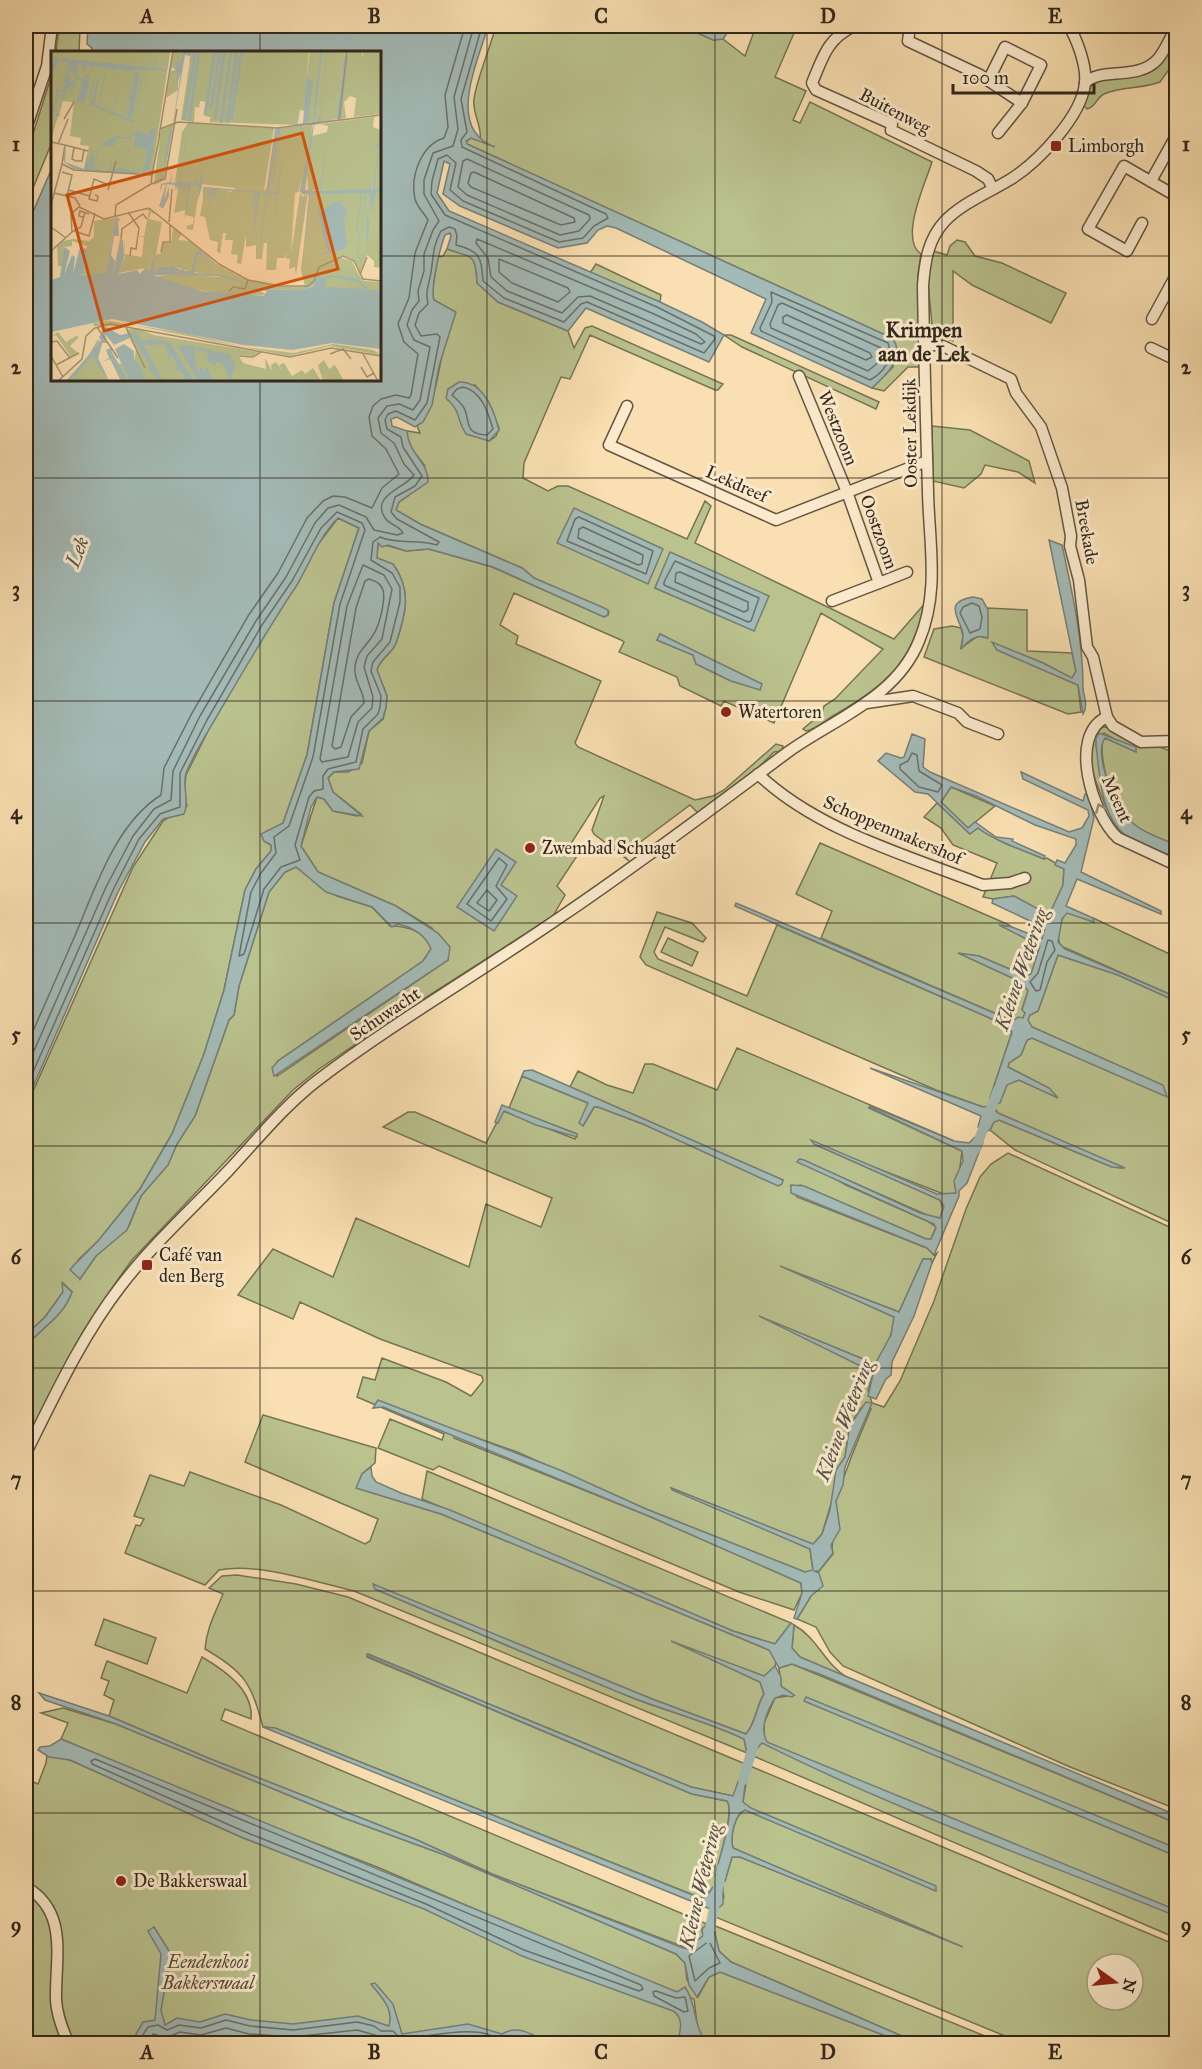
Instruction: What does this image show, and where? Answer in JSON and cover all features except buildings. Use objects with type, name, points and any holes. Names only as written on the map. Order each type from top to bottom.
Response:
[{"type":"street","points":[[26,129],[47,66],[52,26]]},
{"type":"street","name":"Buitenweg","points":[[854,26],[842,31],[830,42],[812,83],[816,90],[892,124],[891,130],[976,171],[988,179],[993,189]]},
{"type":"street","points":[[910,26],[908,40],[980,75],[1022,103]]},
{"type":"street","points":[[1069,26],[1084,68],[1085,83],[1094,78],[1129,74],[1147,68],[1158,58],[1176,26]]},
{"type":"street","points":[[988,81],[1005,47],[1041,65],[1022,103],[999,133]]},
{"type":"street","name":"Ooster Lekdijk","points":[[912,656],[926,622],[933,571],[927,461],[923,285],[930,243],[945,221],[1023,171],[1042,154],[1066,123],[1085,83]]},
{"type":"street","points":[[1151,181],[1176,136]]},
{"type":"street","points":[[1142,223],[1127,251],[1088,229],[1124,166],[1176,196]]},
{"type":"street","points":[[1152,319],[1176,277]]},
{"type":"street","name":"Breekade","points":[[924,344],[943,346],[1008,375],[1016,393],[1041,427],[1062,488],[1071,536],[1070,546],[1079,580],[1087,647],[1093,657],[1107,717]]},
{"type":"street","points":[[1151,348],[1176,360]]},
{"type":"street","name":"Westzoom","points":[[799,376],[847,492]]},
{"type":"street","name":"Lekdreef","points":[[627,406],[609,445],[776,520],[927,461]]},
{"type":"street","name":"Oostzoom","points":[[847,492],[879,583]]},
{"type":"street","name":"Oostzoom","points":[[832,601],[907,572]]},
{"type":"street","name":"Schuwacht","points":[[26,1453],[75,1358],[120,1286],[152,1248],[296,1098],[393,1027],[561,917],[708,814],[800,744],[864,704],[889,684],[912,656]]},
{"type":"street","name":"Schuwacht","points":[[864,704],[913,696],[958,713],[967,722],[998,734]]},
{"type":"street","points":[[1107,717],[1117,729],[1141,742],[1176,741]]},
{"type":"street","name":"Meent","points":[[1107,717],[1090,730],[1085,744],[1085,762],[1101,812],[1111,832],[1118,838],[1176,865]]},
{"type":"street","name":"Schoppenmakershof","points":[[758,774],[791,801],[814,814],[858,835],[983,885],[1010,884],[1025,878]]},
{"type":"street","points":[[26,1887],[46,1905],[57,1928],[56,2001],[60,2023],[69,2043]]},
{"type":"green space","points":[[65,26],[80,28],[79,51],[56,51],[58,35]]},
{"type":"green space","points":[[496,26],[682,26],[713,40],[723,39],[745,56],[756,26],[797,26],[775,77],[806,91],[793,120],[800,123],[810,102],[932,162],[916,211],[912,236],[915,247],[921,254],[918,274],[922,367],[908,367],[884,391],[872,388],[893,367],[892,338],[467,144],[466,142],[471,138],[480,141],[474,99]]},
{"type":"green space","points":[[1176,39],[1176,60],[1160,82],[1104,94],[1087,109],[1081,103],[1093,83],[1150,72],[1167,55]]},
{"type":"green space","points":[[51,77],[51,144],[26,205],[26,156]]},
{"type":"green space","points":[[957,240],[965,242],[975,256],[1002,263],[1066,293],[1051,323],[972,285],[953,271],[953,341],[933,334],[927,273],[933,251],[947,255],[950,246]]},
{"type":"green space","points":[[447,249],[467,255],[474,261],[477,283],[498,302],[568,331],[574,348],[585,328],[592,326],[723,384],[715,390],[590,335],[570,379],[561,377],[524,463],[523,478],[548,491],[558,486],[568,486],[687,539],[705,501],[711,506],[695,543],[894,639],[927,601],[921,622],[906,655],[885,680],[856,702],[806,731],[803,729],[822,713],[824,706],[835,699],[883,649],[821,613],[774,723],[724,701],[721,706],[680,686],[677,677],[619,652],[624,642],[621,640],[514,593],[500,625],[518,636],[516,644],[601,681],[575,743],[578,747],[695,800],[713,796],[724,790],[776,744],[783,746],[782,751],[774,752],[754,772],[699,814],[690,805],[623,855],[629,861],[592,830],[604,796],[600,798],[570,845],[579,853],[557,886],[565,895],[553,916],[400,1014],[319,1069],[293,1090],[132,1260],[88,1326],[26,1442],[26,1347],[63,1309],[72,1292],[63,1283],[63,1292],[45,1317],[26,1335],[26,1107],[133,867],[163,821],[187,806],[184,793],[186,775],[212,723],[267,628],[298,583],[313,551],[338,518],[359,528],[334,603],[307,755],[283,823],[280,827],[267,831],[264,841],[271,845],[271,851],[256,869],[245,890],[224,990],[204,1054],[172,1134],[140,1189],[98,1241],[78,1260],[80,1279],[96,1256],[129,1226],[141,1196],[168,1164],[177,1144],[195,1116],[229,1020],[234,1015],[239,986],[269,892],[285,872],[296,867],[337,896],[372,907],[390,926],[408,928],[420,933],[431,949],[423,961],[278,1061],[277,1076],[448,960],[432,928],[396,906],[318,872],[301,846],[317,797],[324,799],[333,811],[357,816],[361,814],[333,792],[328,778],[334,772],[348,772],[362,763],[369,731],[383,719],[386,707],[387,696],[377,670],[396,643],[404,612],[405,593],[403,583],[393,564],[377,558],[378,543],[406,551],[429,549],[492,567],[604,617],[608,615],[609,612],[534,578],[522,568],[420,524],[396,510],[399,502],[408,496],[425,466],[408,444],[407,431],[420,433],[417,426],[429,410],[433,398],[446,338],[455,312],[434,300],[433,296],[437,257],[443,256]],"holes":[[[475,385],[488,401],[499,428],[496,436],[489,441],[460,417],[455,405],[448,400],[448,389]],[[670,553],[722,576],[754,630],[655,588]],[[660,634],[761,689],[731,681],[696,664],[693,655],[657,640]]]},
{"type":"green space","points":[[596,264],[661,295],[660,302],[590,273]]},
{"type":"green space","points":[[724,335],[731,335],[879,402],[876,409],[742,347]]},
{"type":"green space","points":[[932,426],[970,430],[1029,461],[1035,483],[1018,472],[985,465],[981,474],[964,488],[933,481]]},
{"type":"green space","points":[[987,608],[1027,610],[1027,651],[1072,653],[1076,671],[1072,679],[1043,663],[993,643],[997,650],[1078,685],[1081,712],[1068,714],[924,657],[934,629],[952,626],[961,628],[963,636],[961,648],[978,636],[987,638]]},
{"type":"green space","points":[[1105,727],[1176,753],[1176,845],[1138,828],[1119,808],[1106,775],[1102,741],[1105,738],[1135,751],[1104,733],[1096,745],[1107,810],[1090,759],[1093,739],[1099,728]]},
{"type":"green space","points":[[951,787],[995,806],[968,828],[941,802]]},
{"type":"green space","points":[[937,803],[969,833],[978,828],[1001,841],[1044,859],[1047,858],[1064,868],[1063,885],[1049,916],[1014,896],[993,899],[983,897],[997,863],[953,845],[941,828],[924,817]]},
{"type":"green space","points":[[820,843],[1007,924],[1012,927],[1001,925],[1040,946],[1033,971],[1026,976],[979,956],[961,954],[1023,983],[1028,991],[1022,1009],[1025,1013],[1023,1018],[1013,1021],[821,938],[832,911],[796,894]]},
{"type":"green space","points":[[657,912],[692,923],[706,938],[703,942],[665,927],[654,952],[658,959],[747,996],[777,925],[1008,1026],[1012,1032],[990,1098],[991,1106],[983,1107],[936,1090],[646,965],[640,957]]},
{"type":"green space","points":[[1071,912],[1093,922],[1093,918],[1176,957],[1176,997],[1061,946],[1058,938],[1060,924],[1066,913]]},
{"type":"green space","points":[[668,938],[698,952],[692,966],[661,952]]},
{"type":"green space","points":[[1058,955],[1118,975],[1176,1001],[1176,1225],[1015,1150],[990,1130],[994,1122],[999,1120],[1112,1167],[1123,1168],[998,1113],[994,1107],[1000,1102],[1007,1085],[1012,1081],[1019,1080],[1057,1097],[1049,1088],[1008,1067],[1009,1063],[1021,1055],[1027,1040],[1032,1038],[1166,1096],[1162,1085],[1032,1027],[1027,1020],[1030,1015],[1038,1011]]},
{"type":"green space","points":[[737,1048],[954,1141],[871,1106],[869,1108],[962,1151],[956,1193],[946,1195],[814,1144],[940,1200],[943,1209],[940,1218],[936,1219],[800,1159],[846,1185],[936,1227],[931,1239],[926,1239],[800,1185],[797,1188],[791,1186],[797,1197],[927,1248],[934,1255],[937,1253],[932,1263],[931,1259],[923,1259],[899,1312],[802,1275],[894,1317],[888,1342],[875,1364],[773,1322],[867,1369],[873,1375],[868,1390],[872,1403],[884,1407],[900,1381],[934,1301],[966,1209],[980,1177],[991,1164],[1008,1153],[1176,1230],[1176,1809],[1070,1767],[843,1666],[830,1652],[816,1627],[797,1619],[811,1596],[819,1571],[833,1554],[833,1541],[838,1520],[836,1500],[871,1409],[861,1408],[850,1425],[845,1457],[822,1534],[813,1545],[671,1488],[810,1549],[813,1571],[805,1572],[646,1509],[517,1452],[455,1430],[454,1438],[651,1517],[801,1583],[802,1593],[794,1610],[739,1592],[439,1466],[433,1470],[378,1448],[390,1419],[442,1440],[444,1434],[357,1397],[363,1377],[375,1380],[382,1358],[446,1382],[471,1396],[483,1381],[482,1376],[380,1339],[300,1302],[293,1319],[238,1295],[273,1249],[333,1277],[356,1218],[469,1267],[486,1204],[541,1227],[552,1198],[383,1127],[408,1112],[415,1112],[486,1143],[503,1111],[575,1139],[577,1134],[509,1108],[522,1076],[588,1103],[583,1126],[594,1107],[598,1107],[643,1124],[780,1185],[783,1180],[570,1087],[578,1071],[607,1085],[633,1093],[645,1064],[653,1064],[717,1090]]},
{"type":"green space","points":[[263,1415],[376,1448],[375,1463],[362,1474],[357,1488],[441,1514],[769,1650],[776,1659],[775,1668],[764,1676],[690,1649],[760,1682],[764,1694],[746,1734],[652,1699],[374,1585],[375,1589],[568,1671],[744,1739],[747,1753],[354,1591],[286,1574],[234,1568],[219,1570],[205,1585],[125,1553],[136,1525],[140,1526],[144,1519],[134,1516],[150,1475],[184,1486],[190,1472],[281,1505],[365,1544],[370,1541],[378,1519],[245,1462]]},
{"type":"green space","points":[[427,1471],[791,1623],[775,1644],[733,1631],[422,1499]]},
{"type":"green space","points":[[237,1575],[296,1584],[348,1597],[1176,1945],[1176,2043],[1022,2043],[713,1916],[724,1897],[723,1893],[710,1892],[701,1898],[275,1728],[263,1727],[245,1680],[229,1665],[205,1649],[209,1627],[223,1594],[209,1588],[222,1576]],"holes":[[[368,1654],[691,1787],[733,1796],[740,1780],[747,1777],[743,1802],[751,1809],[936,1890],[745,1810],[738,1816],[734,1827],[733,1848],[935,1935],[740,1857],[732,1857],[725,1881],[716,1877],[728,1826],[727,1801],[692,1794],[367,1657]]]},
{"type":"green space","points":[[104,1619],[156,1638],[147,1664],[95,1645]]},
{"type":"green space","points":[[794,1625],[802,1630],[833,1666],[848,1678],[800,1657],[792,1648]]},
{"type":"green space","points":[[202,1657],[236,1682],[248,1699],[251,1719],[225,1709],[221,1720],[707,1924],[702,1929],[703,1936],[689,1949],[492,1874],[417,1840],[208,1758],[109,1716],[114,1700],[104,1695],[109,1681],[101,1678],[107,1661],[187,1693]]},
{"type":"green space","points":[[792,1664],[1176,1823],[1176,1938],[751,1755],[764,1739],[764,1723],[775,1698],[794,1695],[781,1686],[779,1668]]},
{"type":"green space","points":[[63,1708],[116,1724],[344,1818],[445,1855],[676,1954],[685,1963],[687,1980],[698,1997],[709,1977],[720,1972],[904,2043],[699,2043],[704,2039],[698,2032],[694,1999],[584,1956],[377,1867],[201,1799],[61,1739],[68,1723],[41,1713]]},
{"type":"green space","name":"Eendenkooi Bakkerswaal","points":[[47,1755],[70,1760],[241,1837],[685,2010],[680,2043],[73,2043],[61,2016],[61,1932],[26,1884],[26,1779],[38,1784]]},
{"type":"green space","points":[[26,1890],[49,1915],[66,2043],[26,2043]]},
{"type":"green space","points":[[713,1925],[1002,2043],[918,2043],[731,1962],[719,1951]]},
{"type":"water","name":"Lek","points":[[84,26],[488,26],[473,75],[468,110],[471,126],[480,138],[495,147],[471,138],[466,141],[467,144],[892,338],[897,352],[892,366],[872,388],[751,333],[766,299],[616,228],[607,226],[598,230],[587,243],[558,248],[460,206],[443,194],[450,164],[444,161],[437,193],[449,211],[660,302],[724,335],[709,362],[586,308],[568,331],[498,302],[477,283],[475,266],[471,258],[447,249],[451,236],[450,233],[445,235],[436,268],[433,295],[434,300],[456,312],[439,366],[432,405],[423,422],[415,427],[397,417],[391,419],[392,426],[407,431],[411,446],[425,469],[428,482],[399,502],[396,510],[420,524],[522,568],[534,578],[602,607],[608,610],[608,615],[604,617],[493,567],[429,549],[406,551],[388,545],[382,547],[378,543],[377,558],[393,564],[403,583],[405,593],[404,612],[396,643],[377,670],[387,696],[386,707],[383,718],[369,731],[359,769],[334,772],[328,778],[333,792],[362,816],[333,811],[324,799],[317,797],[311,807],[301,846],[318,872],[396,906],[438,933],[450,947],[448,960],[274,1076],[272,1068],[278,1061],[423,961],[431,949],[418,932],[398,924],[392,927],[372,907],[326,892],[296,867],[285,872],[269,892],[239,986],[234,1015],[229,1020],[195,1116],[177,1144],[168,1165],[141,1196],[127,1230],[96,1256],[80,1279],[70,1270],[98,1241],[140,1189],[172,1134],[204,1054],[224,990],[245,890],[256,869],[271,851],[271,845],[264,841],[261,834],[283,823],[307,755],[334,603],[359,528],[338,518],[325,534],[202,741],[186,773],[184,814],[163,819],[145,842],[118,892],[26,1103],[26,228],[51,170],[51,381],[381,381],[381,51],[91,51],[92,48],[87,44],[88,28]]},
{"type":"water","points":[[682,26],[732,26],[723,39],[713,40]]},
{"type":"water","points":[[459,382],[475,386],[491,406],[499,430],[489,441],[466,434],[455,408],[446,398],[448,389]]},
{"type":"water","points":[[574,508],[663,549],[648,584],[557,543]]},
{"type":"water","points":[[1049,540],[1062,545],[1073,598],[1086,704],[1083,714],[1078,685],[997,650],[992,642],[1072,678],[1076,671]]},
{"type":"water","points":[[670,552],[769,596],[754,631],[655,588]]},
{"type":"water","points":[[973,597],[982,599],[988,610],[988,638],[976,637],[961,649],[963,634],[955,607],[964,599]]},
{"type":"water","points":[[660,634],[762,684],[760,690],[731,681],[696,664],[693,655],[657,640]]},
{"type":"water","points":[[1099,733],[1136,747],[1136,752],[1105,738],[1102,746],[1104,770],[1114,796],[1128,818],[1143,831],[1176,845],[1176,858],[1131,839],[1117,827],[1110,817],[1100,781],[1096,745]]},
{"type":"water","points":[[912,734],[925,739],[923,767],[930,772],[1069,832],[1082,828],[1089,816],[1088,810],[1023,779],[1021,772],[1083,801],[1085,794],[1088,793],[1094,818],[1081,872],[1161,911],[1161,914],[1077,879],[1066,906],[1093,918],[1094,922],[1067,913],[1062,919],[1058,942],[1065,949],[1176,997],[1176,1001],[1118,975],[1058,955],[1038,1011],[1030,1015],[1028,1020],[1032,1027],[1163,1085],[1167,1097],[1032,1038],[1027,1040],[1021,1055],[1009,1063],[1008,1067],[1049,1088],[1058,1098],[1019,1080],[1007,1085],[1000,1103],[992,1102],[990,1098],[1012,1032],[1008,1026],[735,906],[736,903],[1013,1021],[1018,1017],[1023,1018],[1025,1013],[1022,1010],[1028,991],[1023,983],[958,953],[979,956],[1026,976],[1031,974],[1040,946],[999,925],[1012,927],[1042,939],[1045,928],[992,903],[993,899],[1014,896],[1049,915],[1063,885],[1064,869],[1055,865],[1057,860],[1065,863],[1076,845],[1076,839],[1035,825],[976,796],[951,787],[941,802],[968,828],[975,822],[996,837],[1013,839],[1012,841],[1045,856],[1044,859],[1010,845],[978,828],[970,834],[928,794],[915,792],[878,761],[886,753],[904,757]]},
{"type":"water","points":[[496,849],[516,862],[501,885],[517,896],[494,931],[457,907]]},
{"type":"water","points":[[870,1068],[983,1107],[991,1106],[998,1113],[1125,1168],[1112,1167],[999,1120],[994,1122],[990,1130],[984,1132],[978,1127],[981,1116]]},
{"type":"water","points":[[532,1070],[783,1180],[782,1184],[778,1186],[643,1124],[598,1107],[594,1107],[583,1126],[579,1123],[588,1103],[522,1076],[524,1071]]},
{"type":"water","points":[[502,1105],[577,1134],[577,1137],[536,1125],[504,1111],[498,1123],[495,1122]]},
{"type":"water","points":[[870,1106],[954,1141],[969,1143],[975,1137],[983,1142],[967,1183],[959,1191],[959,1196],[934,1255],[927,1248],[791,1193],[791,1185],[804,1186],[926,1239],[931,1239],[936,1228],[934,1224],[797,1162],[799,1159],[804,1160],[920,1213],[940,1218],[944,1206],[940,1200],[814,1144],[811,1140],[937,1194],[956,1193],[954,1181],[963,1161],[962,1151]]},
{"type":"water","points":[[923,1259],[931,1259],[932,1263],[914,1316],[892,1362],[891,1375],[886,1379],[876,1399],[868,1396],[873,1375],[867,1369],[759,1316],[875,1364],[891,1335],[894,1317],[780,1266],[899,1312]]},
{"type":"water","points":[[62,1283],[72,1292],[68,1301],[57,1316],[26,1347],[26,1335],[45,1317],[63,1292]]},
{"type":"water","points":[[378,1400],[560,1470],[646,1509],[805,1572],[813,1570],[810,1549],[671,1488],[813,1544],[822,1534],[830,1510],[836,1470],[845,1457],[850,1425],[866,1402],[872,1403],[845,1467],[843,1485],[836,1501],[840,1529],[831,1545],[833,1553],[819,1571],[814,1571],[819,1573],[823,1586],[811,1596],[797,1619],[794,1618],[802,1593],[801,1583],[651,1517],[383,1407],[373,1408]]},
{"type":"water","points":[[371,1467],[372,1476],[376,1482],[450,1510],[733,1631],[775,1644],[791,1623],[794,1625],[792,1648],[800,1657],[1176,1815],[1176,1823],[822,1675],[792,1664],[779,1668],[769,1650],[441,1514],[356,1488],[362,1474]]},
{"type":"water","points":[[373,1584],[652,1699],[746,1734],[764,1694],[760,1682],[671,1641],[764,1676],[775,1666],[781,1677],[781,1686],[794,1695],[792,1697],[783,1695],[775,1698],[772,1703],[764,1725],[767,1742],[1176,1910],[1176,1916],[967,1834],[863,1790],[762,1743],[751,1755],[747,1753],[744,1739],[596,1683],[375,1589]]},
{"type":"water","points":[[367,1654],[691,1787],[733,1796],[743,1768],[747,1768],[743,1802],[751,1808],[936,1886],[936,1891],[745,1810],[738,1816],[734,1827],[733,1848],[963,1947],[740,1857],[732,1857],[725,1881],[719,1881],[716,1877],[729,1814],[727,1801],[692,1794],[367,1656]]},
{"type":"water","points":[[39,1693],[109,1716],[208,1758],[417,1840],[492,1874],[683,1948],[689,1949],[703,1936],[702,1929],[707,1924],[713,1925],[719,1951],[731,1962],[918,2043],[904,2043],[720,1972],[709,1977],[697,1997],[689,1985],[685,1963],[676,1954],[445,1855],[344,1818],[116,1724],[45,1700]]},
{"type":"water","points":[[806,1697],[1176,1848],[1176,1856],[804,1701]]},
{"type":"water","points":[[263,1727],[275,1728],[700,1898],[706,1897],[713,1887],[723,1887],[723,1904],[714,1912]]},
{"type":"water","points":[[61,1739],[677,1992],[685,1987],[704,2039],[699,2043],[677,2043],[680,2022],[673,2011],[522,1956],[424,1909],[241,1837],[70,1760],[49,1757],[38,1750],[40,1747],[50,1746]]},
{"type":"water","points":[[154,1927],[171,1954],[161,2010],[165,2025],[177,2018],[200,2022],[225,2014],[251,2020],[293,2024],[358,2016],[389,2026],[390,2014],[382,1998],[371,1984],[375,1983],[393,2004],[402,2034],[468,2024],[502,2034],[513,2030],[524,2031],[545,2043],[513,2036],[503,2044],[136,2043],[136,2034],[143,2022],[155,2020],[161,1954],[148,1931]]},
{"type":"waterway","name":"Kleine Wetering","points":[[975,1150],[998,1090]]},
{"type":"waterway","name":"Kleine Wetering","points":[[743,1780],[754,1743]]},
{"type":"waterway","name":"Kleine Wetering","points":[[708,1938],[722,1868]]},
{"type":"place","name":"Limborgh","points":[[1056,146]]},
{"type":"place","name":"Watertoren","points":[[726,712]]},
{"type":"place","name":"Zwembad Schuagt","points":[[530,848]]},
{"type":"place","name":"Café van den Berg","points":[[147,1265]]},
{"type":"place","name":"De Bakkerswaal","points":[[121,1881]]},
{"type":"district","name":"Krimpen aan de Lek","points":[[924,342]]}]
